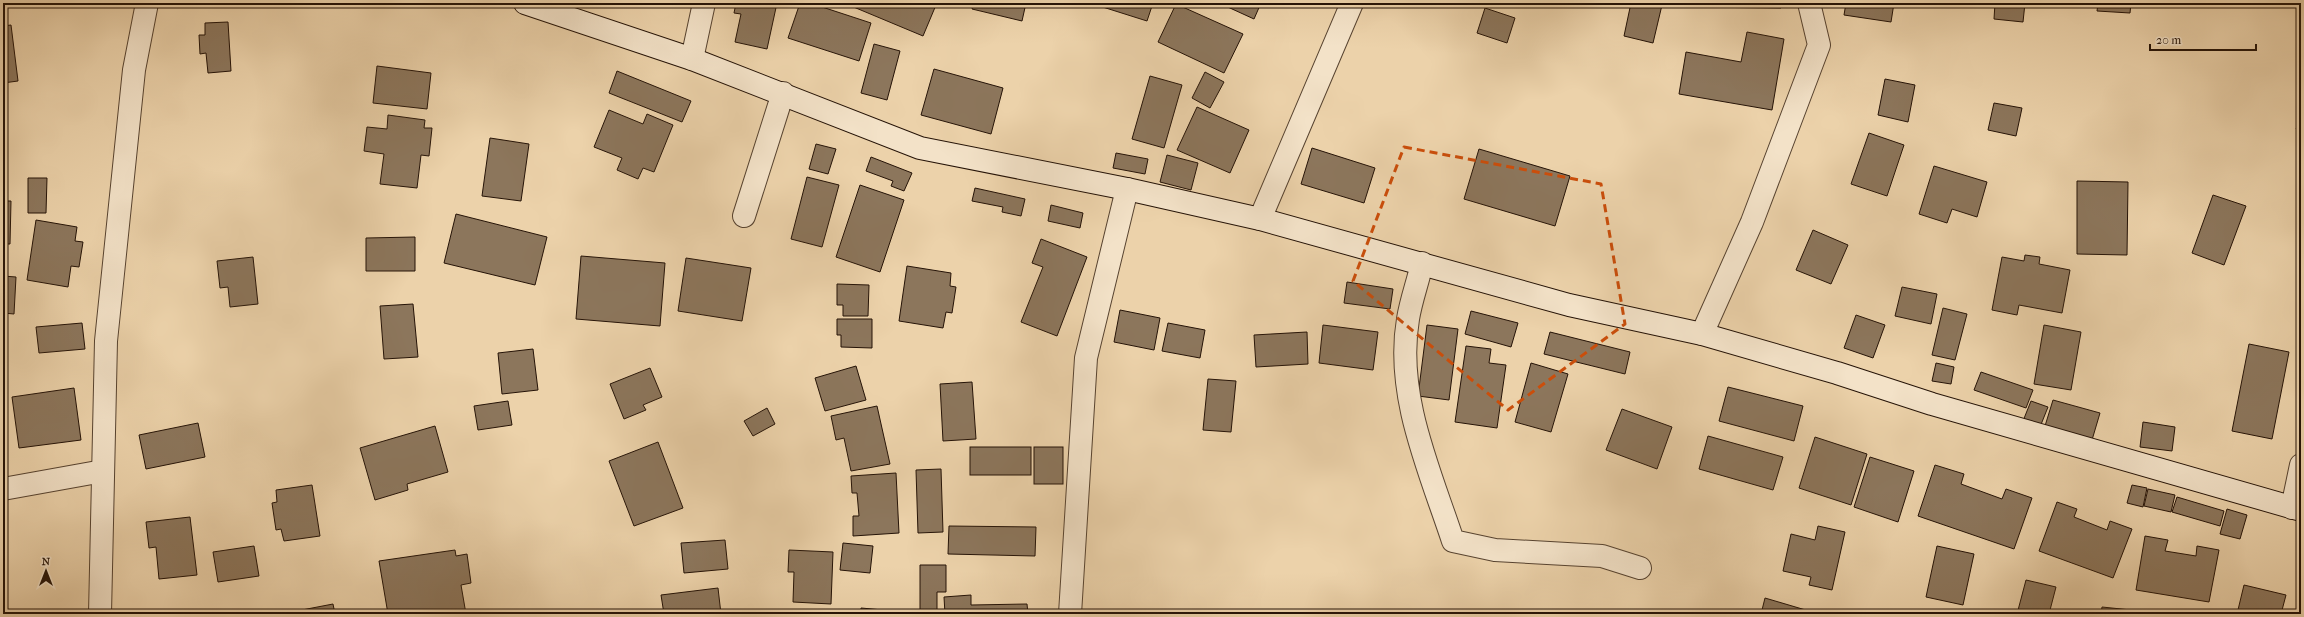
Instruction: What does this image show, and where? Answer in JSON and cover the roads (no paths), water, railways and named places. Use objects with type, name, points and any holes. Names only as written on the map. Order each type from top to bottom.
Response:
[{"type":"street","points":[[100,614],[106,341],[134,70],[147,3]]},
{"type":"street","points":[[525,3],[692,59],[920,148],[1127,189],[1260,219],[1569,305],[1702,334],[1837,373],[1940,407],[2297,509],[2301,465]]},
{"type":"street","points":[[692,59],[704,3]]},
{"type":"street","points":[[1260,219],[1352,3]]},
{"type":"street","points":[[1702,334],[1752,222],[1819,45],[1809,3]]},
{"type":"street","points":[[744,216],[782,93]]},
{"type":"street","points":[[1070,614],[1086,358],[1127,189]]},
{"type":"street","points":[[1422,263],[1408,320],[1406,364],[1410,404],[1453,541],[1495,550],[1602,556],[1640,568]]},
{"type":"street","points":[[3,489],[103,471]]}]
